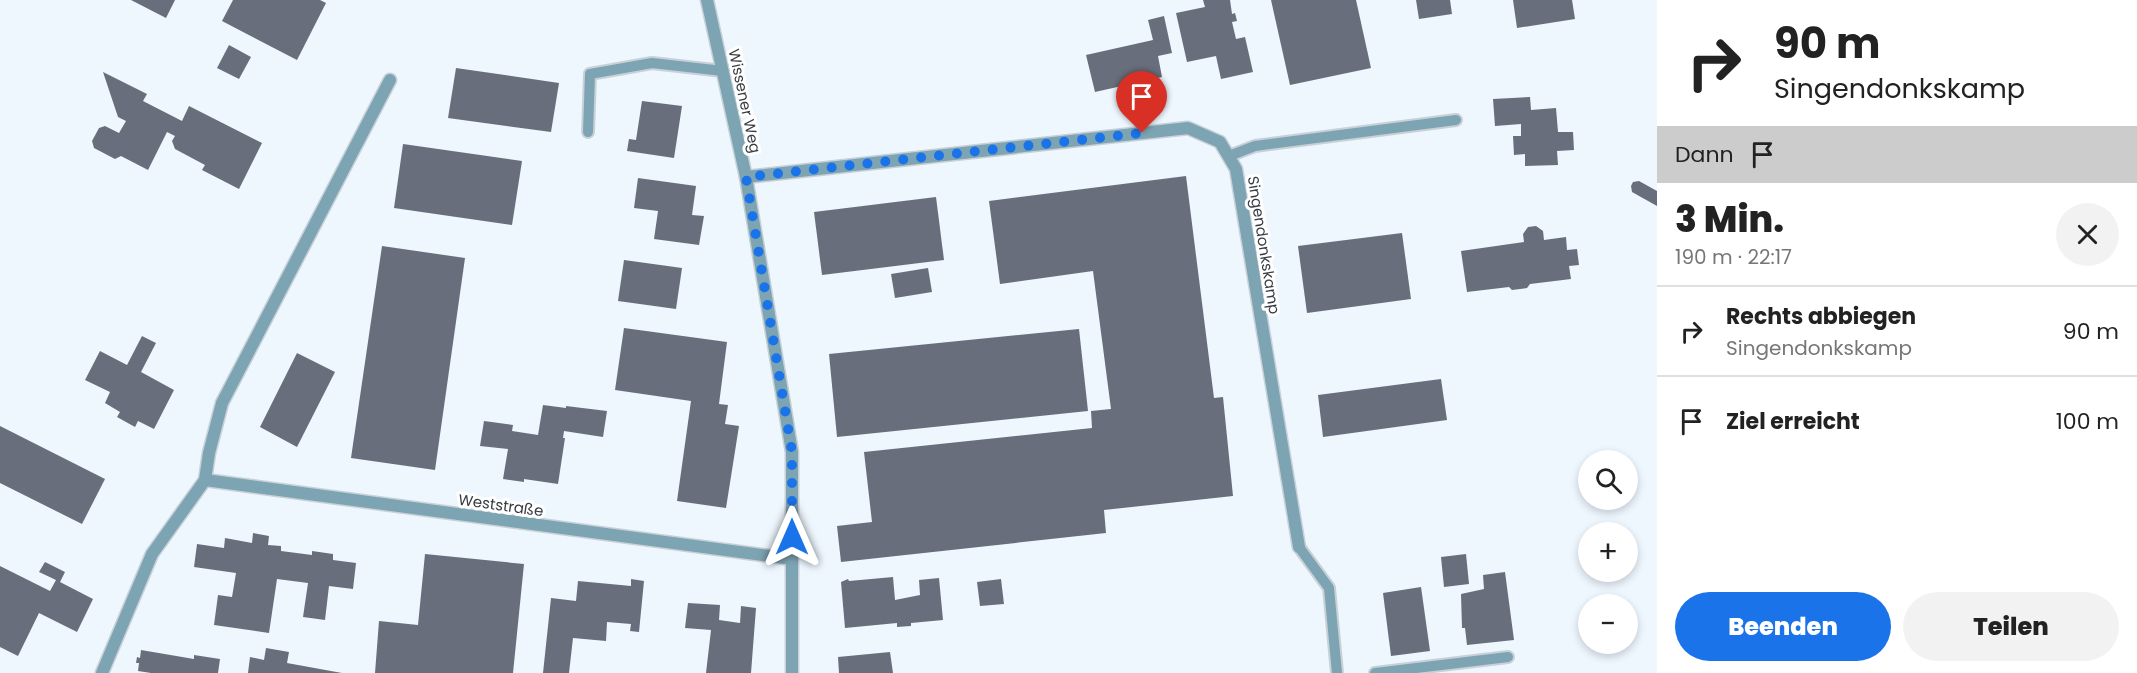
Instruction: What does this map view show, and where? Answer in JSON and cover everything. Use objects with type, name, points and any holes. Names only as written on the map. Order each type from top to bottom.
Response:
[{"type":"street","name":"Wissener Weg","points":[[707,0],[746,177],[792,452],[792,673]]},
{"type":"street","points":[[102,673],[152,554],[205,480],[209,453],[222,403],[390,80]]},
{"type":"street","name":"Singendonkskamp","points":[[746,177],[1188,128],[1220,142],[1236,169],[1299,547]]},
{"type":"street","name":"Weststraße","points":[[205,480],[792,559]]},
{"type":"lane","points":[[588,132],[590,74],[652,63],[723,71]]},
{"type":"lane","points":[[1229,156],[1256,146],[1456,120]]},
{"type":"lane","points":[[1299,547],[1329,588],[1337,673]]},
{"type":"lane","points":[[1375,673],[1508,657]]},
{"type":"building","points":[[131,0],[175,0],[166,18]]},
{"type":"building","points":[[233,0],[320,0],[326,3],[297,60],[222,21]]},
{"type":"building","points":[[1203,0],[1230,0],[1232,14],[1235,13],[1237,21],[1232,22],[1236,39],[1245,37],[1253,72],[1221,79],[1216,56],[1187,62],[1176,13],[1205,7]]},
{"type":"building","points":[[1271,0],[1356,0],[1371,68],[1290,85]]},
{"type":"building","points":[[1416,0],[1450,0],[1452,14],[1419,19]]},
{"type":"building","points":[[1513,0],[1572,0],[1575,19],[1517,28]]},
{"type":"building","points":[[1164,16],[1172,53],[1158,56],[1162,77],[1095,92],[1086,55],[1153,40],[1148,20]]},
{"type":"building","points":[[229,45],[251,57],[239,79],[217,68]]},
{"type":"building","points":[[456,68],[559,83],[551,132],[448,118]]},
{"type":"building","points":[[103,72],[147,94],[143,101],[182,121],[189,106],[262,143],[239,189],[202,170],[205,165],[175,149],[172,141],[175,136],[167,132],[148,170],[121,156],[115,159],[94,148],[92,141],[99,128],[105,126],[119,133],[126,121],[118,117]]},
{"type":"building","points":[[1530,97],[1531,110],[1556,108],[1558,132],[1573,132],[1574,150],[1557,151],[1558,165],[1525,166],[1525,154],[1514,155],[1513,136],[1521,136],[1521,124],[1495,126],[1493,99]]},
{"type":"building","points":[[642,101],[682,106],[674,158],[627,151],[629,139],[636,140]]},
{"type":"building","points":[[403,144],[522,161],[512,225],[394,208]]},
{"type":"building","points":[[1186,176],[1214,398],[1223,397],[1233,496],[1104,510],[1106,533],[841,562],[837,526],[872,522],[864,452],[1092,428],[1091,411],[1111,409],[1093,271],[1000,284],[989,201]]},
{"type":"building","points":[[638,178],[696,186],[692,215],[704,216],[699,245],[654,239],[658,211],[634,208]]},
{"type":"building","points":[[1639,181],[1657,191],[1657,206],[1632,192],[1633,182]]},
{"type":"building","points":[[936,197],[944,260],[822,275],[814,212]]},
{"type":"building","points":[[1536,226],[1543,231],[1544,240],[1566,237],[1567,250],[1577,249],[1579,265],[1569,266],[1571,279],[1530,284],[1527,288],[1512,290],[1509,287],[1467,292],[1461,251],[1524,242],[1523,234],[1528,227]]},
{"type":"building","points":[[1402,233],[1411,299],[1307,313],[1298,246]]},
{"type":"building","points":[[382,246],[465,258],[435,470],[351,458]]},
{"type":"building","points":[[624,260],[682,268],[676,309],[618,301]]},
{"type":"building","points":[[928,268],[932,292],[895,298],[891,274]]},
{"type":"building","points":[[624,328],[727,342],[719,404],[728,405],[725,424],[739,426],[726,508],[677,501],[691,401],[615,390]]},
{"type":"building","points":[[1079,329],[1088,411],[837,437],[829,354]]},
{"type":"building","points":[[142,336],[156,343],[141,372],[174,390],[154,429],[138,421],[135,427],[117,417],[120,412],[105,403],[110,392],[85,380],[100,351],[127,365]]},
{"type":"building","points":[[297,353],[335,372],[297,447],[260,427]]},
{"type":"building","points":[[1441,379],[1447,420],[1323,437],[1318,395]]},
{"type":"building","points":[[543,405],[607,411],[603,437],[564,431],[558,484],[524,479],[524,482],[503,479],[508,449],[480,446],[484,421],[513,425],[512,431],[538,435]]},
{"type":"building","points":[[0,426],[105,479],[82,524],[0,483]]},
{"type":"building","points":[[253,533],[269,536],[268,545],[281,546],[281,551],[312,555],[312,551],[333,554],[333,560],[356,563],[353,589],[329,586],[325,620],[303,617],[308,583],[277,579],[269,633],[214,625],[218,595],[232,597],[236,573],[194,567],[197,544],[224,548],[225,538],[252,543]]},
{"type":"building","points":[[425,554],[524,564],[513,673],[375,673],[379,621],[418,625]]},
{"type":"building","points":[[1466,554],[1469,584],[1444,587],[1441,557]]},
{"type":"building","points":[[45,562],[65,572],[60,582],[93,599],[77,632],[39,613],[18,656],[0,647],[0,566],[50,591],[56,580],[39,572]]},
{"type":"building","points":[[1505,572],[1514,640],[1467,645],[1465,628],[1462,628],[1461,594],[1484,589],[1483,575]]},
{"type":"building","points":[[893,577],[895,600],[920,595],[919,580],[939,578],[943,620],[911,623],[911,626],[897,627],[897,623],[845,628],[841,582],[848,579],[849,581]]},
{"type":"building","points":[[631,579],[644,581],[639,632],[630,631],[631,624],[607,622],[606,641],[573,638],[569,673],[543,673],[551,598],[576,601],[578,581],[631,586]]},
{"type":"building","points":[[1001,579],[1004,604],[980,606],[977,582]]},
{"type":"building","points":[[1421,587],[1430,651],[1391,656],[1383,593]]},
{"type":"building","points":[[688,603],[720,605],[719,620],[740,623],[741,606],[756,608],[751,673],[706,673],[711,630],[685,628]]},
{"type":"building","points":[[266,648],[289,652],[287,663],[342,673],[248,673],[250,657],[264,660]]},
{"type":"building","points":[[141,650],[194,659],[194,655],[220,659],[218,673],[138,671],[139,663],[136,663],[137,657],[140,658]]},
{"type":"building","points":[[890,652],[893,673],[839,673],[838,657]]},
{"type":"route","points":[[792,537],[792,452],[746,177],[1142,133]]}]
